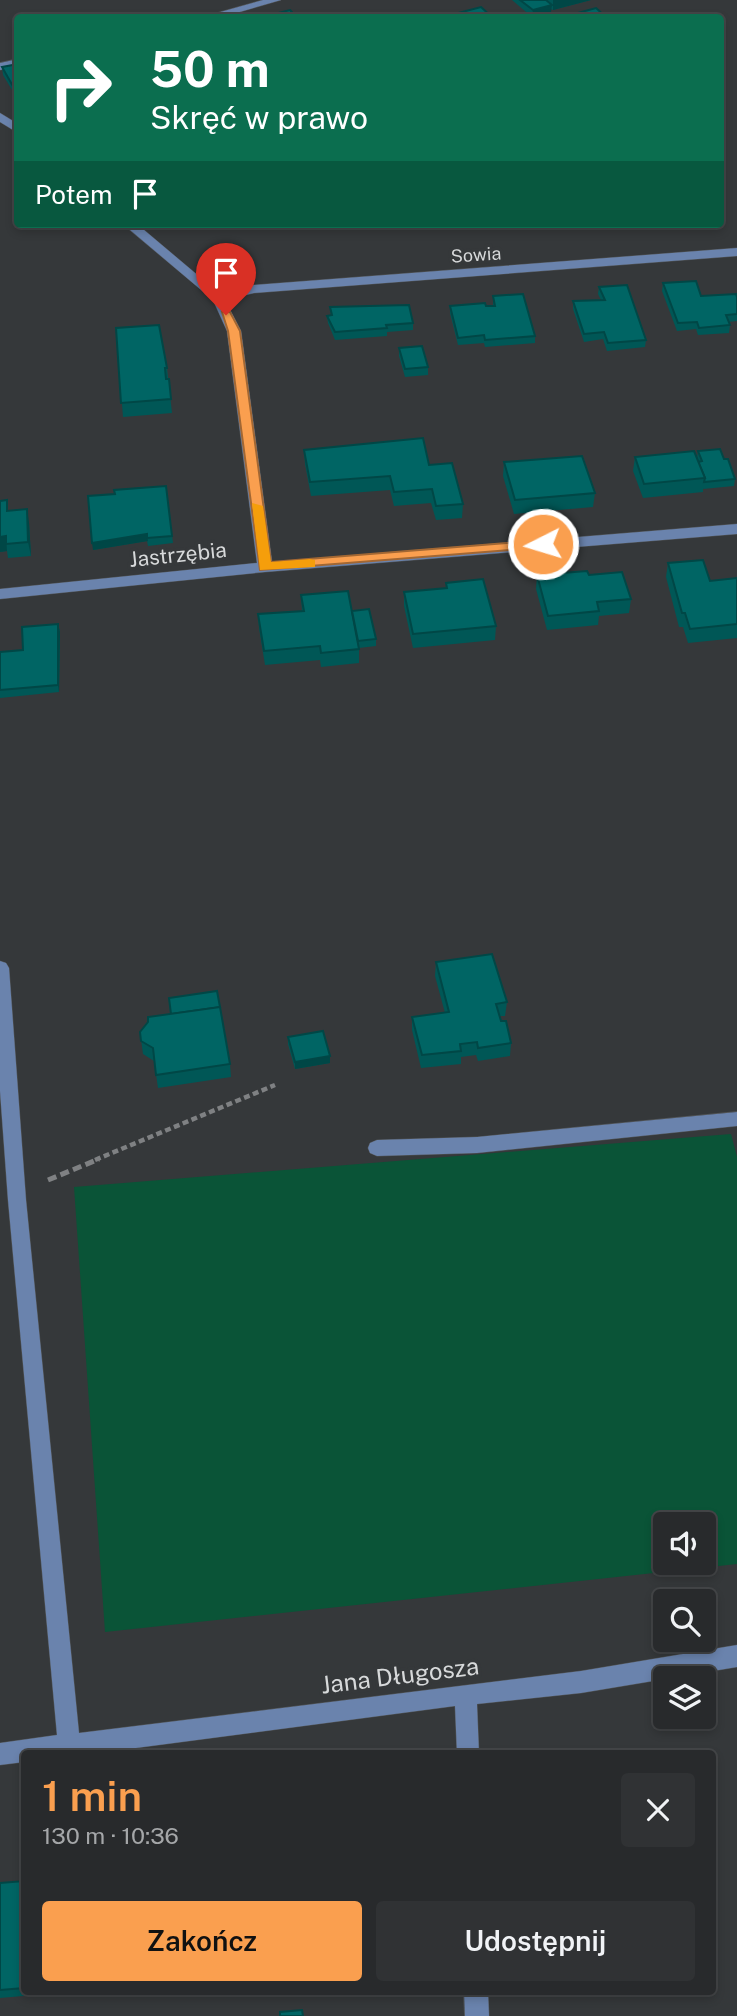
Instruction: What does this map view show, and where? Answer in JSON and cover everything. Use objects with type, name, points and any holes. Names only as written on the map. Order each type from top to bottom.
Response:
[{"type":"street","points":[[220,14],[276,0]]},
{"type":"street","points":[[0,116],[14,127]]},
{"type":"street","points":[[134,228],[218,299],[234,331],[265,567]]},
{"type":"street","name":"Sowia","points":[[218,299],[254,289],[737,253]]},
{"type":"street","name":"Jastrzębia","points":[[0,594],[265,567],[737,528]]},
{"type":"street","points":[[0,968],[18,1200],[69,1744]]},
{"type":"street","points":[[377,1148],[477,1145],[737,1119]]},
{"type":"street","name":"Jana Długosza","points":[[31,1750],[466,1694],[581,1682],[737,1656]]},
{"type":"street","points":[[466,1694],[468,1750]]},
{"type":"street","name":"Jana Długosza","points":[[0,1755],[21,1752]]},
{"type":"street","points":[[476,1995],[477,2016]]},
{"type":"path","points":[[50,1179],[275,1085]]},
{"type":"green space","points":[[731,1134],[737,1157],[737,1564],[716,1566],[716,1512],[653,1512],[653,1573],[105,1632],[74,1187]]},
{"type":"building","points":[[520,0],[546,0],[552,5],[533,10]]},
{"type":"building","points":[[481,7],[489,14],[454,14]]},
{"type":"building","points":[[596,8],[603,14],[574,14]]},
{"type":"building","points":[[290,10],[294,14],[274,14]]},
{"type":"building","points":[[14,65],[14,88],[2,67]]},
{"type":"building","points":[[696,281],[701,296],[736,294],[737,314],[726,315],[730,325],[699,328],[697,322],[678,323],[663,283]]},
{"type":"building","points":[[627,285],[646,340],[608,343],[604,332],[584,334],[573,301],[605,300],[599,287]]},
{"type":"building","points":[[523,294],[535,336],[485,340],[484,335],[458,338],[450,306],[485,303],[486,306],[495,306],[493,296]]},
{"type":"building","points":[[409,305],[413,323],[386,325],[387,328],[335,332],[327,316],[332,315],[330,307]]},
{"type":"building","points":[[159,325],[171,399],[121,403],[116,328]]},
{"type":"building","points":[[422,346],[428,367],[405,369],[399,348]]},
{"type":"building","points":[[423,438],[429,465],[452,463],[463,504],[436,506],[432,489],[394,492],[390,476],[310,482],[304,450]]},
{"type":"building","points":[[720,449],[724,459],[728,459],[735,479],[704,482],[698,451]]},
{"type":"building","points":[[694,451],[705,478],[644,484],[635,457]]},
{"type":"building","points":[[582,456],[595,493],[515,500],[504,462]]},
{"type":"building","points":[[166,486],[172,536],[147,538],[147,534],[92,543],[88,496],[115,494],[114,490]]},
{"type":"building","points":[[7,500],[7,511],[27,509],[28,542],[6,544],[6,536],[0,537],[0,501]]},
{"type":"building","points":[[703,560],[710,581],[737,578],[737,624],[690,629],[685,613],[682,613],[668,563]]},
{"type":"building","points":[[587,571],[589,575],[622,572],[631,599],[597,602],[599,611],[548,616],[537,575]]},
{"type":"building","points":[[483,579],[496,626],[413,634],[404,592],[447,588],[446,583]]},
{"type":"building","points":[[348,591],[359,649],[321,653],[320,646],[264,651],[258,614],[304,611],[301,595]]},
{"type":"building","points":[[369,609],[376,639],[358,641],[352,611]]},
{"type":"building","points":[[58,624],[58,685],[0,690],[0,652],[23,650],[22,627]]},
{"type":"building","points":[[492,954],[507,1002],[496,1004],[501,1021],[506,1021],[511,1043],[478,1048],[477,1042],[460,1044],[461,1051],[422,1055],[412,1017],[449,1012],[436,962]]},
{"type":"building","points":[[217,991],[220,1007],[171,1014],[169,998]]},
{"type":"building","points":[[220,1007],[230,1064],[156,1075],[153,1048],[141,1041],[140,1032],[148,1022],[148,1017]]},
{"type":"building","points":[[323,1031],[330,1056],[295,1062],[288,1037]]},
{"type":"building","points":[[21,1881],[21,1988],[0,1990],[0,1883]]},
{"type":"building","points":[[302,2010],[303,2016],[280,2016],[280,2012]]},
{"type":"slow traffic","points":[[257,506],[265,567],[310,563]]},
{"type":"route","points":[[226,315],[234,331],[265,567],[543,544]]}]
